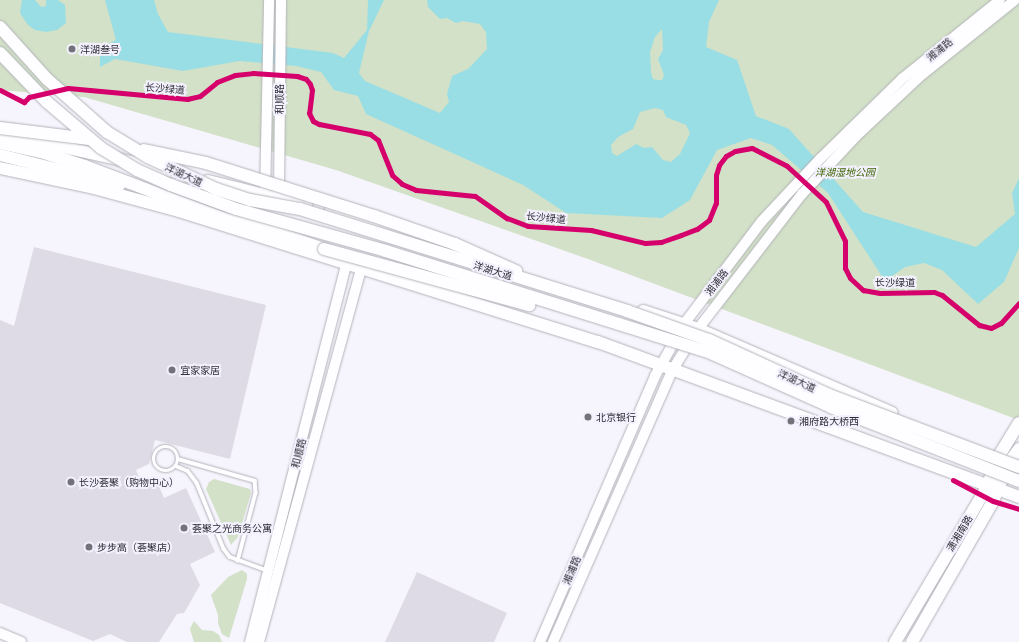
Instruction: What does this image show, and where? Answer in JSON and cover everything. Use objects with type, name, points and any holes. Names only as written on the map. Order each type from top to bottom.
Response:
[{"type":"main road","name":"和顺路","points":[[265,196],[266,77],[269,0]]},
{"type":"main road","name":"和顺路","points":[[279,198],[278,77],[281,0]]},
{"type":"main road","name":"湘浦路","points":[[540,642],[661,364],[684,324],[762,221],[802,186],[903,78],[1000,0]]},
{"type":"main road","name":"湘浦路","points":[[824,162],[919,77],[1015,0]]},
{"type":"main road","name":"洋湖大道","points":[[0,27],[47,79],[97,124],[148,157],[216,189],[250,200],[300,209],[588,299],[709,340],[829,395],[1016,464]]},
{"type":"main road","name":"洋湖大道","points":[[0,53],[28,84],[72,125],[101,148],[137,170],[236,210],[386,251],[575,312],[706,351],[838,410],[1019,481]]},
{"type":"main road","points":[[0,128],[78,137],[206,164],[425,233],[560,290],[588,299]]},
{"type":"main road","points":[[0,133],[158,167],[265,196],[279,198],[399,233],[684,324],[997,459],[1016,464]]},
{"type":"main road","points":[[0,144],[41,152],[85,166],[142,190],[222,218],[419,276],[543,308],[575,312]]},
{"type":"main road","points":[[0,155],[142,190]]},
{"type":"main road","points":[[0,168],[94,188],[179,211],[598,342],[1019,497]]},
{"type":"main road","name":"湘浦路","points":[[553,642],[673,369],[698,329],[802,186]]},
{"type":"main road","name":"和顺路","points":[[250,642],[346,264]]},
{"type":"main road","name":"和顺路","points":[[258,642],[361,269]]},
{"type":"main road","name":"潇湘南路","points":[[895,642],[987,486],[997,459],[1019,423]]},
{"type":"main road","name":"潇湘南路","points":[[912,642],[999,490],[1016,464],[1019,449]]},
{"type":"main road","points":[[0,633],[21,642]]},
{"type":"lane","points":[[178,459],[176,466],[169,471],[161,471],[154,465],[153,457],[158,450],[165,447],[172,449],[178,459],[255,481],[256,493],[238,561]]},
{"type":"lane","points":[[176,466],[188,471],[197,483],[224,549],[230,557],[267,571]]},
{"type":"green space","name":"洋湖湿地公园","points":[[0,0],[1019,0],[1019,420],[588,259],[336,170],[84,97],[0,90]]},
{"type":"green space","points":[[214,479],[250,489],[251,493],[238,537],[231,545],[206,489],[209,482]]},
{"type":"green space","points":[[242,570],[247,574],[247,579],[229,638],[222,634],[218,623],[218,615],[211,595],[228,577]]},
{"type":"green space","points":[[194,621],[202,630],[213,631],[219,635],[222,642],[194,642],[190,629]]},
{"type":"water","points":[[22,0],[35,0],[41,7],[46,6],[46,0],[58,0],[65,5],[66,23],[57,30],[46,32],[35,30],[28,25],[20,13]]},
{"type":"water","points":[[105,0],[154,0],[158,14],[168,32],[333,53],[344,58],[367,30],[368,0],[384,0],[369,31],[359,73],[365,81],[440,113],[449,102],[447,94],[452,76],[468,69],[487,49],[486,32],[480,24],[463,21],[456,23],[447,18],[440,19],[428,7],[427,0],[719,0],[709,22],[706,47],[737,60],[756,116],[789,129],[863,212],[976,247],[1015,214],[1012,193],[1019,178],[1019,248],[1004,282],[978,304],[942,270],[924,263],[905,267],[885,281],[828,193],[772,145],[751,138],[717,150],[690,200],[662,218],[566,213],[523,185],[366,114],[358,96],[334,90],[321,72],[296,66],[239,61],[183,71],[115,59],[100,67],[100,48],[116,40]],"holes":[[[662,29],[663,50],[658,59],[664,75],[662,80],[658,80],[653,79],[651,72],[650,52],[655,37]],[[655,108],[663,110],[666,117],[686,125],[690,133],[680,154],[671,162],[663,160],[652,147],[644,148],[636,144],[617,156],[612,153],[611,145],[618,137],[633,129],[640,112]]]},
{"type":"building","points":[[34,247],[266,305],[230,459],[155,440],[149,464],[136,470],[143,485],[156,479],[164,498],[186,488],[215,552],[190,564],[200,585],[184,613],[177,614],[159,642],[127,642],[110,634],[93,641],[0,603],[0,320],[14,326]]},
{"type":"building","points":[[417,572],[507,613],[494,642],[385,642]]},
{"type":"cycle path","name":"长沙绿道","points":[[0,90],[24,102],[29,97],[68,88],[187,99],[200,96],[217,82],[235,75],[253,73],[297,76],[306,79],[310,84],[312,90],[309,113],[313,121],[319,124],[370,134],[378,140],[392,175],[402,184],[416,190],[475,196],[507,218],[528,226],[591,230],[645,243],[661,242],[681,235],[697,229],[709,220],[716,203],[716,175],[719,165],[726,156],[735,151],[752,148],[787,166],[826,202],[845,241],[845,268],[850,278],[863,290],[880,293],[934,292],[942,295],[979,325],[991,328],[1001,323],[1019,303]]},
{"type":"cycle path","points":[[953,480],[993,501],[1019,509]]},
{"type":"place","name":"洋湖叁号","points":[[72,49]]},
{"type":"place","name":"宜家家居","points":[[172,370]]},
{"type":"place","name":"北京银行","points":[[588,417]]},
{"type":"place","name":"湘府路大桥西","points":[[791,421]]},
{"type":"place","name":"长沙荟聚（购物中心）","points":[[71,482]]},
{"type":"place","name":"荟聚之光商务公寓","points":[[184,528]]},
{"type":"place","name":"步步高（荟聚店）","points":[[89,547]]}]
